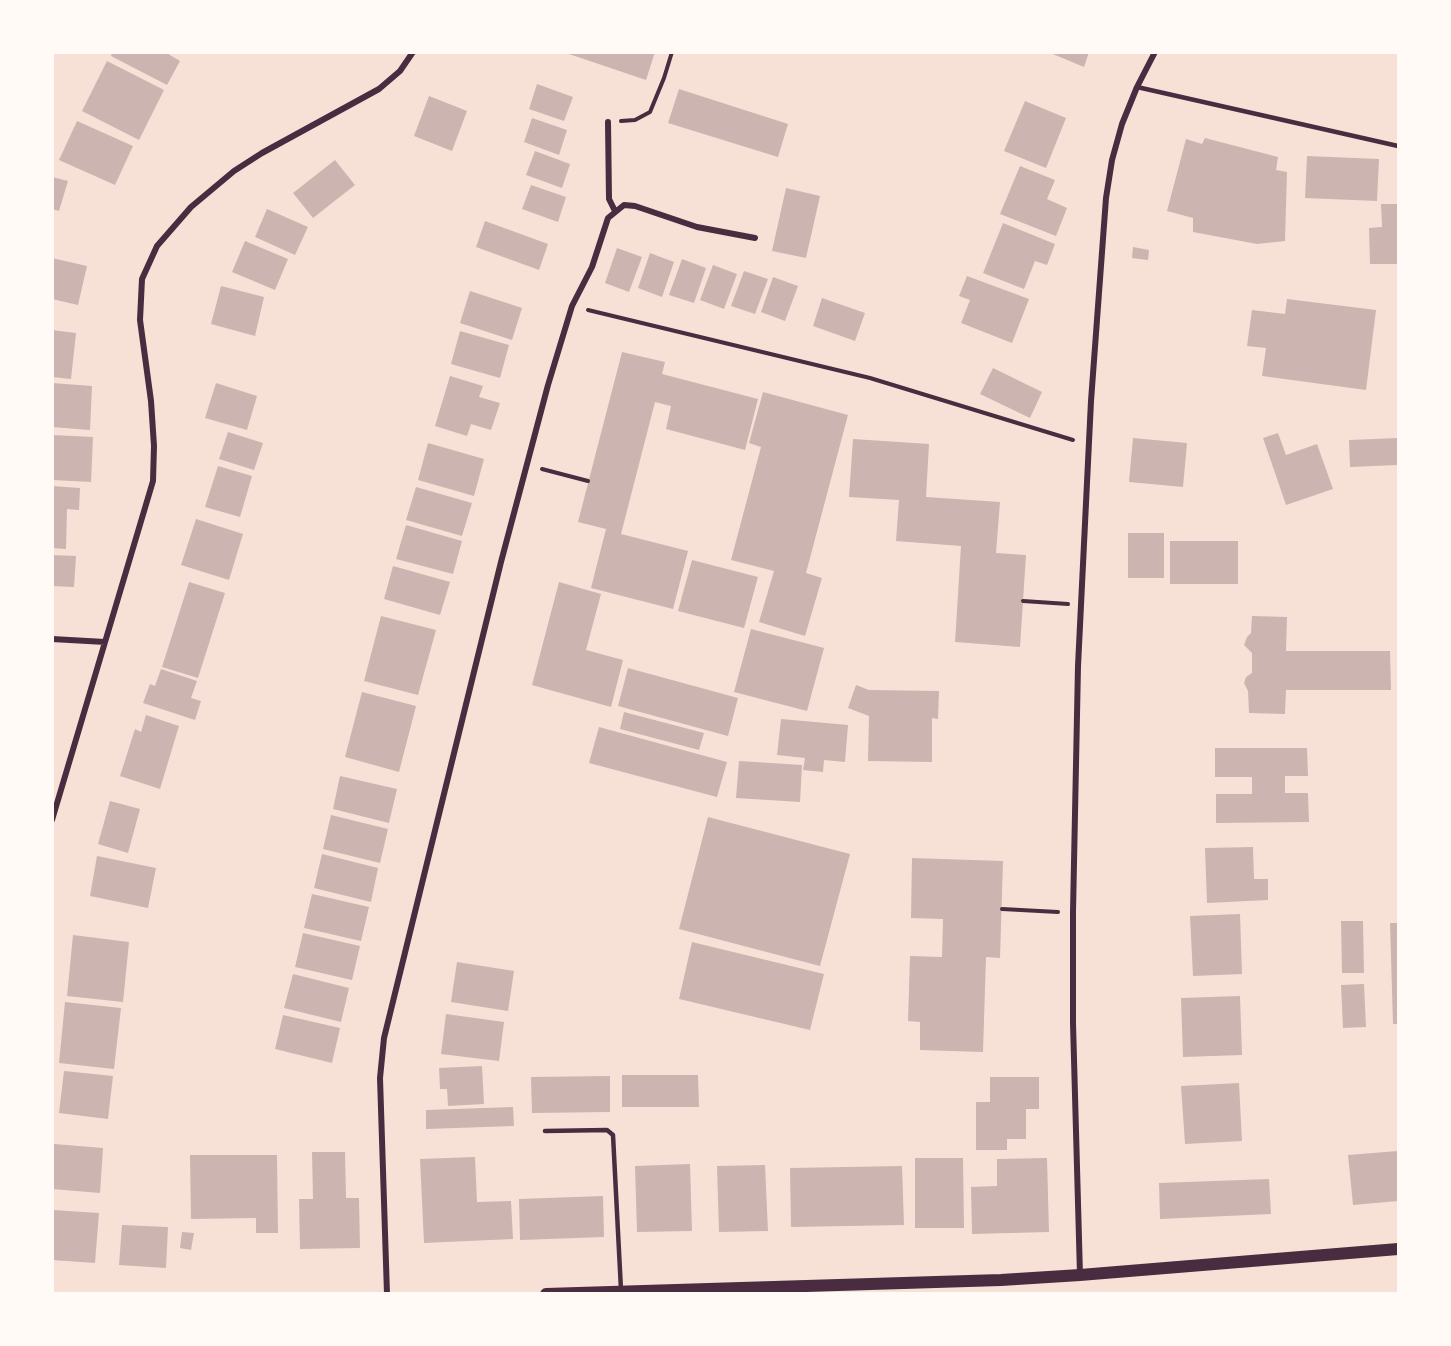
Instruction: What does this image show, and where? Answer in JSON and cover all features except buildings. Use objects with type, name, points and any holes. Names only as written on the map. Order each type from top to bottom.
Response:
[{"type":"main road","points":[[546,1293],[1001,1280],[1398,1250]]},
{"type":"street","points":[[52,820],[153,481],[154,446],[151,400],[140,320],[142,279],[157,246],[191,207],[234,171],[262,153],[379,89],[400,71],[413,52]]},
{"type":"street","points":[[1080,1275],[1073,1023],[1073,912],[1080,605],[1089,445],[1106,198],[1112,160],[1122,124],[1155,52]]},
{"type":"street","points":[[608,122],[609,199],[615,211]]},
{"type":"street","points":[[387,1293],[380,1078],[384,1038],[476,662],[527,465],[572,306],[592,267],[608,218],[624,205],[635,206],[697,227],[755,238]]},
{"type":"street","points":[[52,639],[105,642]]},
{"type":"lane","points":[[1137,87],[1398,146]]},
{"type":"lane","points":[[545,1131],[607,1130],[613,1135],[621,1291]]},
{"type":"path","points":[[608,122],[635,120],[650,112],[672,52]]},
{"type":"path","points":[[572,306],[870,378],[1089,445]]},
{"type":"path","points":[[527,465],[588,481]]},
{"type":"path","points":[[1023,600],[1080,605]]},
{"type":"path","points":[[1002,909],[1073,912]]}]
